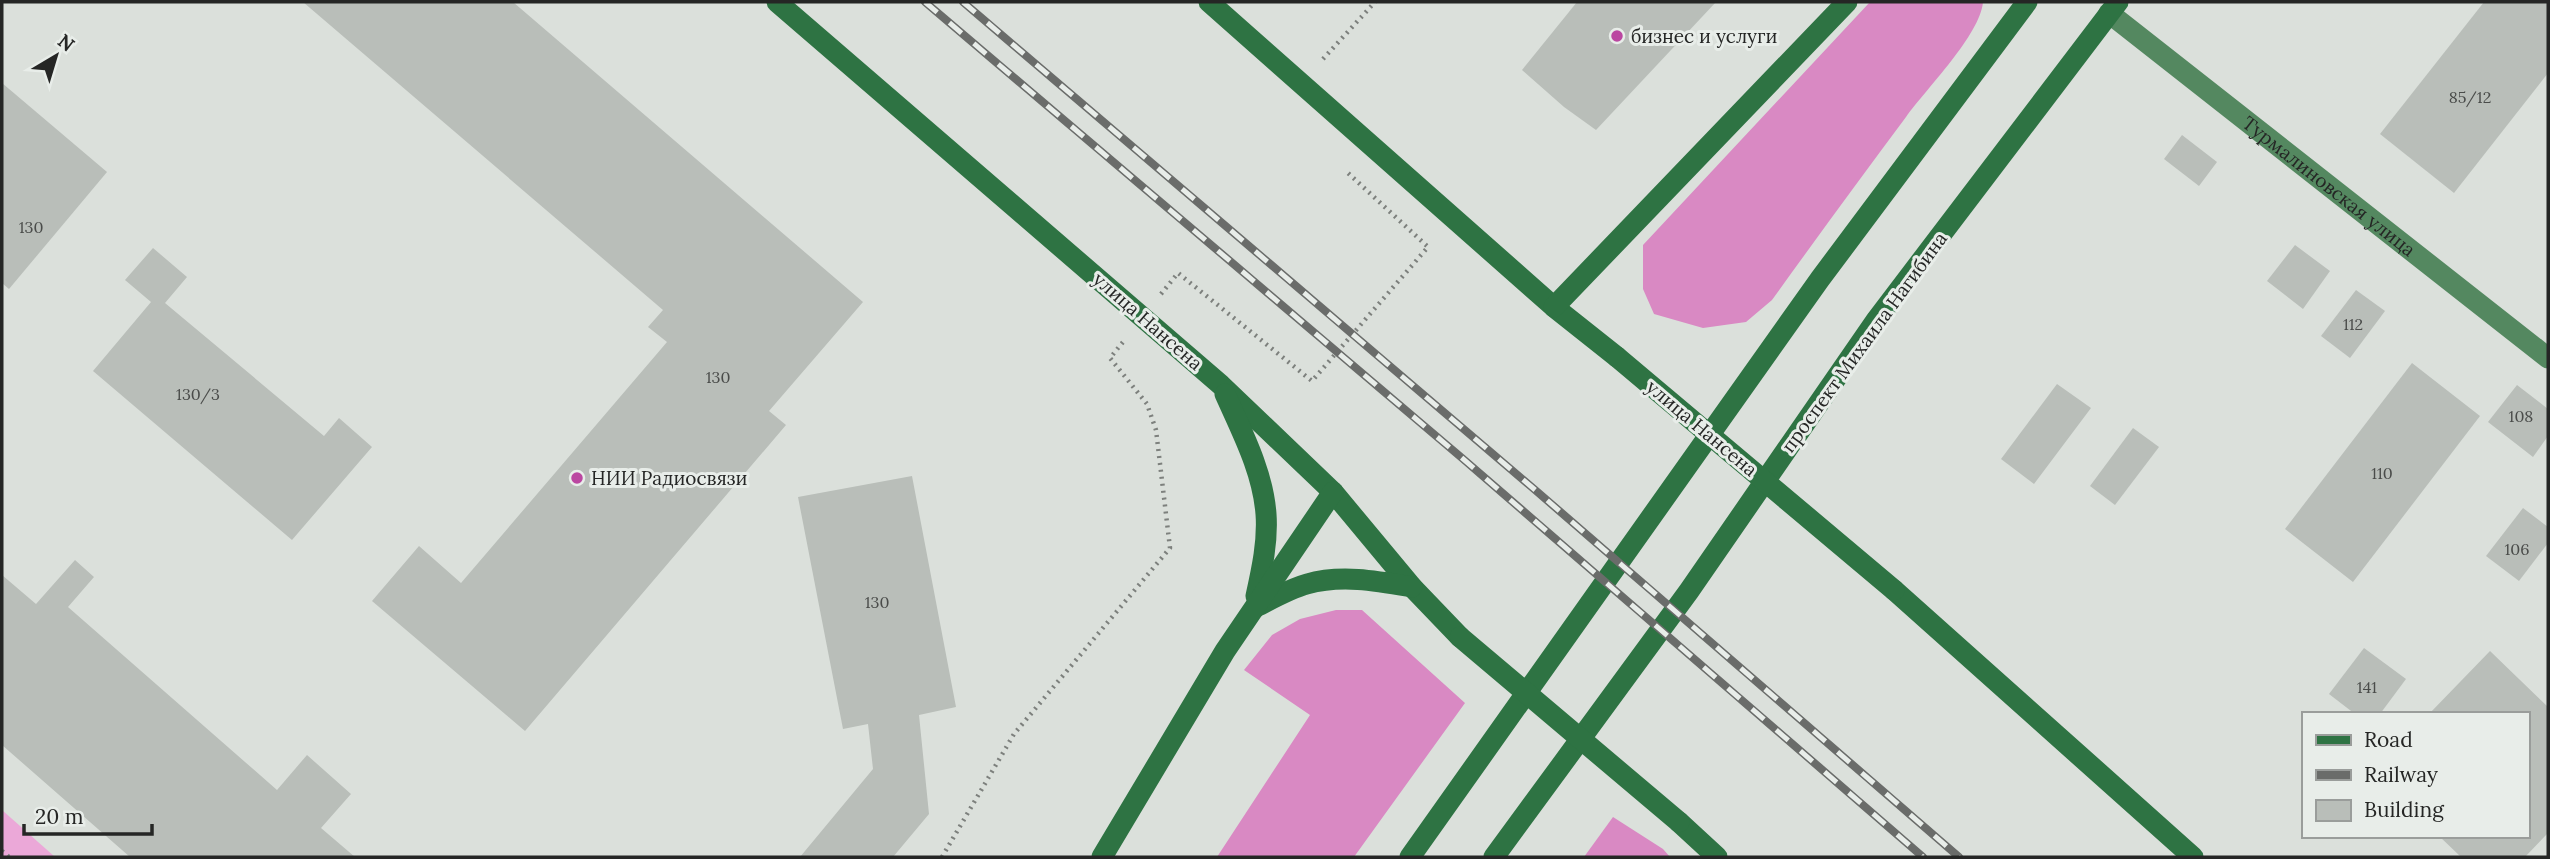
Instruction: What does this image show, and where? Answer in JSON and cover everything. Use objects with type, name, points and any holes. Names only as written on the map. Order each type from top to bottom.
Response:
[{"type":"main road","name":"улица Нансена","points":[[777,2],[1221,385],[1333,492],[1412,587],[1460,637],[1717,857]]},
{"type":"main road","name":"улица Нансена","points":[[1209,2],[1554,307],[1894,590],[2193,857]]},
{"type":"main road","points":[[1554,307],[1847,2]]},
{"type":"main road","points":[[1410,857],[1821,279],[2027,2]]},
{"type":"main road","name":"проспект Михаила Нагибина","points":[[1494,857],[1689,591],[1877,319],[2113,7]]},
{"type":"main road","points":[[1221,385],[1254,463],[1266,513],[1262,569],[1254,608]]},
{"type":"main road","points":[[1102,857],[1211,674],[1333,492]]},
{"type":"main road","points":[[1254,608],[1293,589],[1325,580],[1369,580],[1412,587]]},
{"type":"street","name":"Турмалиновская улица","points":[[2113,7],[2548,358]]},
{"type":"path","points":[[1301,82],[1375,2]]},
{"type":"path","points":[[942,857],[1014,734],[1170,548],[1156,430],[1147,404],[1110,358],[1178,273],[1312,381],[1428,247],[1348,173]]},
{"type":"path","points":[[2,851],[9,857]]},
{"type":"shaded area","points":[[1870,2],[1983,2],[1980,15],[1963,45],[1906,117],[1772,300],[1746,322],[1703,328],[1654,314],[1643,289],[1643,245]]},
{"type":"shaded area","points":[[1336,610],[1362,610],[1465,703],[1354,857],[1217,857],[1310,715],[1244,670],[1272,635],[1300,619]]},
{"type":"shaded area","points":[[2,810],[55,857],[2,857]]},
{"type":"shaded area","points":[[1613,817],[1663,849],[1670,857],[1584,857]]},
{"type":"building","points":[[303,2],[513,2],[863,302],[769,411],[786,425],[525,731],[372,601],[419,546],[461,583],[667,342],[648,327],[663,310]]},
{"type":"building","name":"бизнес и услуги","points":[[1577,2],[1716,2],[1596,130],[1564,107],[1522,70]]},
{"type":"building","points":[[2484,2],[2548,2],[2548,73],[2454,193],[2380,134]]},
{"type":"building","points":[[2,83],[107,172],[9,289],[2,283]]},
{"type":"building","points":[[2182,135],[2217,162],[2199,186],[2164,159]]},
{"type":"building","points":[[2295,245],[2330,271],[2303,309],[2267,281]]},
{"type":"building","points":[[153,248],[187,277],[165,303],[324,436],[339,418],[372,447],[292,540],[93,371],[151,302],[125,280]]},
{"type":"building","points":[[2356,290],[2385,311],[2350,358],[2321,336]]},
{"type":"building","points":[[2412,363],[2480,416],[2353,582],[2285,529]]},
{"type":"building","points":[[2057,384],[2091,408],[2034,484],[2001,459]]},
{"type":"building","points":[[2517,385],[2548,409],[2548,436],[2533,457],[2488,422]]},
{"type":"building","points":[[2133,428],[2159,447],[2115,505],[2090,486]]},
{"type":"building","points":[[912,476],[956,707],[919,715],[929,814],[893,857],[800,857],[873,769],[868,724],[843,729],[798,497]]},
{"type":"building","points":[[2523,508],[2548,527],[2548,543],[2519,581],[2486,556]]},
{"type":"building","points":[[75,560],[94,577],[68,607],[277,790],[307,755],[351,794],[321,828],[355,857],[130,857],[2,745],[2,575],[36,604]]},
{"type":"building","points":[[2364,648],[2406,679],[2381,712],[2352,712],[2329,694]]},
{"type":"building","points":[[2490,651],[2548,707],[2548,833],[2525,857],[2461,857],[2441,838],[2529,838],[2529,712],[2431,712]]},
{"type":"railway","points":[[925,2],[1462,458],[1923,857]]},
{"type":"railway","points":[[963,2],[1534,489],[1959,857]]},
{"type":"place","name":"бизнес и услуги","points":[[1617,36]]},
{"type":"place","name":"НИИ Радиосвязи","points":[[577,478]]}]
